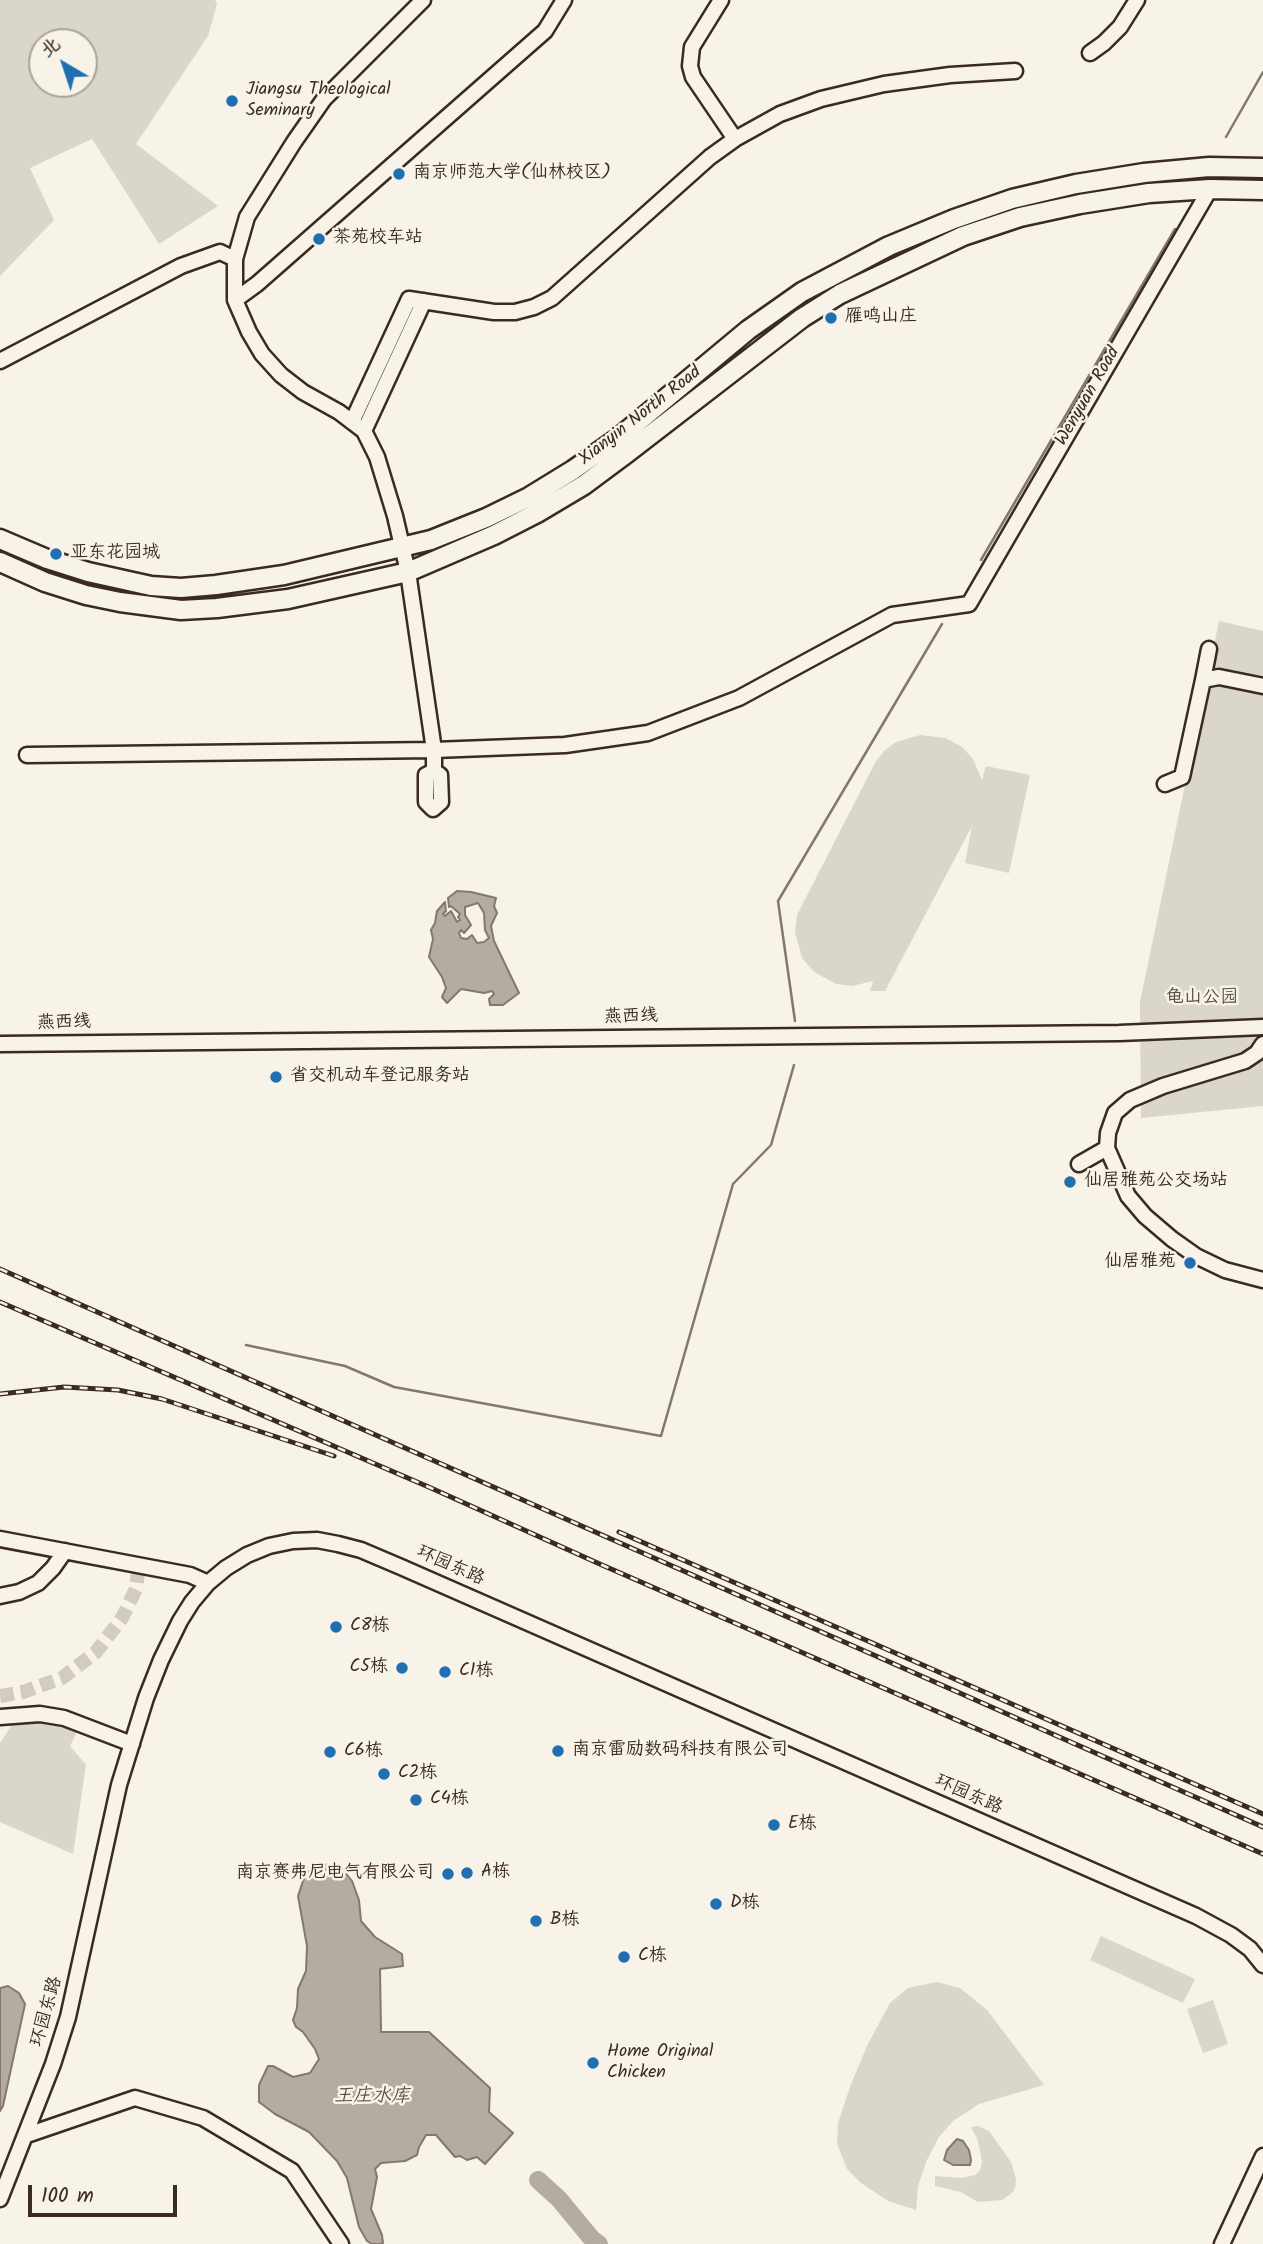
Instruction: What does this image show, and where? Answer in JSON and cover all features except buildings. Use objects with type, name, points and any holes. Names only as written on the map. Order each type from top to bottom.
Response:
[{"type":"main road","points":[[1255,190],[1260,164]]},
{"type":"main road","name":"Xianyin North Road","points":[[0,539],[47,559],[88,572],[151,586],[181,588],[284,575],[431,540],[486,518],[573,470],[617,439],[748,330],[802,292],[889,246],[1012,199],[1076,184],[1144,173],[1260,164]]},
{"type":"main road","name":"Xianyin North Road","points":[[0,562],[45,582],[86,595],[181,610],[288,599],[408,572],[494,535],[584,485],[802,318],[840,293],[898,265],[963,236],[1020,217],[1080,204],[1149,193],[1210,189],[1255,190]]},
{"type":"street","points":[[422,0],[324,99],[247,217],[235,259],[235,300],[262,354],[281,375],[303,392],[339,412],[358,427],[377,457],[396,516],[408,572],[434,750],[434,771]]},
{"type":"street","points":[[235,300],[257,284],[545,31],[564,0]]},
{"type":"street","points":[[721,0],[692,47],[690,66],[693,77],[735,139]]},
{"type":"street","points":[[1090,53],[1120,27],[1137,0]]},
{"type":"street","points":[[358,427],[424,301],[504,312],[524,310],[543,303],[552,298],[710,157],[735,139],[780,114],[821,99],[884,84],[950,75],[1014,71]]},
{"type":"street","name":"Wenyuan Road","points":[[434,750],[565,745],[648,733],[739,698],[892,615],[969,604],[1210,189]]},
{"type":"street","points":[[0,361],[181,266],[219,252],[235,259]]},
{"type":"street","points":[[1165,784],[1182,777],[1209,649]]},
{"type":"street","points":[[1203,680],[1219,677],[1263,686]]},
{"type":"street","points":[[27,755],[434,750]]},
{"type":"street","name":"燕西线","points":[[0,1044],[1119,1033],[1263,1027]]},
{"type":"street","points":[[1263,1044],[1257,1053],[1245,1061],[1163,1086],[1130,1100],[1115,1113],[1108,1133],[1107,1148],[1128,1196],[1145,1216],[1172,1239],[1196,1256],[1225,1270],[1263,1280]]},
{"type":"street","points":[[1079,1164],[1107,1148]]},
{"type":"street","points":[[0,1539],[190,1575],[208,1583]]},
{"type":"street","name":"环园东路","points":[[0,2199],[27,2135],[68,2017],[119,1785],[146,1698],[161,1660],[180,1621],[208,1583],[247,1555],[269,1546],[293,1541],[317,1540],[361,1550],[1196,1916],[1231,1935],[1250,1949],[1263,1965]]},
{"type":"street","points":[[0,1596],[19,1592],[38,1583],[53,1569],[65,1551]]},
{"type":"street","points":[[0,1717],[40,1714],[64,1718],[132,1744]]},
{"type":"street","points":[[27,2135],[135,2098],[203,2118],[292,2171],[341,2244]]},
{"type":"street","points":[[1222,2244],[1263,2156]]},
{"type":"green space","points":[[0,0],[215,0],[217,4],[208,36],[136,144],[218,206],[159,244],[92,139],[30,168],[54,220],[0,276]]},
{"type":"green space","name":"龟山公园","points":[[1219,621],[1263,631],[1263,1106],[1141,1118],[1140,1002]]},
{"type":"green space","points":[[920,735],[945,738],[961,746],[973,759],[982,780],[986,766],[1030,775],[1009,873],[965,863],[972,826],[885,991],[870,991],[873,981],[852,986],[836,984],[814,972],[802,958],[795,932],[797,915],[876,761],[896,742]]},
{"type":"green space","points":[[48,1721],[78,1730],[70,1746],[86,1765],[73,1854],[0,1822],[0,1743],[13,1723]]},
{"type":"green space","points":[[1101,1936],[1195,1979],[1183,2003],[1090,1960]]},
{"type":"green space","points":[[937,1982],[960,1988],[987,2010],[1044,2085],[979,2104],[953,2121],[939,2137],[927,2160],[918,2186],[916,2210],[888,2201],[861,2183],[847,2169],[837,2144],[838,2123],[867,2046],[890,2003],[908,1988]]},
{"type":"green space","points":[[1213,2000],[1228,2044],[1203,2053],[1187,2009]]},
{"type":"green space","points":[[978,2126],[989,2131],[1011,2162],[1016,2179],[1015,2188],[1002,2200],[978,2202],[961,2192],[935,2186],[935,2176],[960,2178],[975,2175],[980,2170],[980,2150],[971,2127]]},
{"type":"water","points":[[457,891],[496,898],[494,906],[497,913],[491,926],[494,941],[519,993],[503,1005],[490,1005],[489,999],[494,994],[492,991],[484,993],[461,989],[447,1003],[442,997],[446,988],[429,957],[433,939],[431,930],[437,911],[445,902],[446,911],[443,914],[445,916],[451,911],[457,922],[460,920],[460,914],[449,907],[448,898]],"holes":[[[478,903],[484,913],[485,930],[489,938],[477,943],[472,935],[467,939],[461,938],[461,930],[464,933],[471,925],[465,915],[465,907]]]},
{"type":"water","name":"王庄水库","points":[[317,1864],[340,1866],[352,1881],[359,1900],[361,1921],[375,1937],[402,1954],[403,1966],[380,1969],[381,2032],[429,2032],[490,2088],[489,2112],[513,2133],[485,2164],[477,2157],[467,2160],[460,2156],[455,2157],[436,2135],[426,2135],[417,2155],[405,2161],[381,2163],[375,2169],[377,2177],[371,2209],[382,2235],[381,2244],[367,2241],[359,2227],[347,2178],[337,2161],[309,2132],[259,2102],[259,2085],[268,2066],[293,2077],[310,2073],[319,2059],[315,2049],[293,2020],[298,1989],[306,1971],[307,1946],[298,1896],[305,1875]]},
{"type":"water","points":[[8,1986],[19,1993],[25,2004],[0,2111],[0,1988]]},
{"type":"water","points":[[957,2139],[963,2141],[969,2150],[970,2165],[953,2165],[944,2160],[947,2150]]},
{"type":"waterway","points":[[1226,137],[1263,72]]},
{"type":"waterway","points":[[981,560],[1175,229]]},
{"type":"waterway","points":[[795,1021],[778,901],[942,624]]},
{"type":"waterway","points":[[246,1345],[345,1366],[394,1387],[661,1436],[733,1184],[771,1145],[794,1065]]},
{"type":"waterway","points":[[538,2180],[599,2244]]},
{"type":"tunnel","points":[[0,1696],[23,1692],[62,1678],[96,1652],[122,1618],[136,1589],[139,1565]]},
{"type":"railway","points":[[0,1269],[1263,1827]]},
{"type":"railway","points":[[0,1302],[431,1488],[1263,1854]]},
{"type":"railway","points":[[0,1394],[64,1387],[118,1390],[162,1399],[334,1456]]},
{"type":"railway","points":[[619,1532],[1263,1814]]},
{"type":"place","name":"Jiangsu Theological Seminary","points":[[232,101]]},
{"type":"place","name":"南京师范大学(仙林校区)","points":[[399,174]]},
{"type":"place","name":"茶苑校车站","points":[[319,239]]},
{"type":"place","name":"雁鸣山庄","points":[[831,318]]},
{"type":"place","name":"亚东花园城","points":[[56,554]]},
{"type":"place","name":"省交机动车登记服务站","points":[[276,1077]]},
{"type":"place","name":"仙居雅苑公交场站","points":[[1070,1182]]},
{"type":"place","name":"仙居雅苑","points":[[1190,1263]]},
{"type":"place","name":"C8栋","points":[[336,1627]]},
{"type":"place","name":"C5栋","points":[[402,1668]]},
{"type":"place","name":"C1栋","points":[[445,1672]]},
{"type":"place","name":"南京雷励数码科技有限公司","points":[[558,1751]]},
{"type":"place","name":"C6栋","points":[[330,1752]]},
{"type":"place","name":"C2栋","points":[[384,1774]]},
{"type":"place","name":"C4栋","points":[[416,1800]]},
{"type":"place","name":"E栋","points":[[774,1825]]},
{"type":"place","name":"A栋","points":[[467,1873]]},
{"type":"place","name":"南京赛弗尼电气有限公司","points":[[448,1874]]},
{"type":"place","name":"D栋","points":[[716,1904]]},
{"type":"place","name":"B栋","points":[[536,1921]]},
{"type":"place","name":"C栋","points":[[624,1957]]},
{"type":"place","name":"Home Original Chicken","points":[[593,2063]]}]
